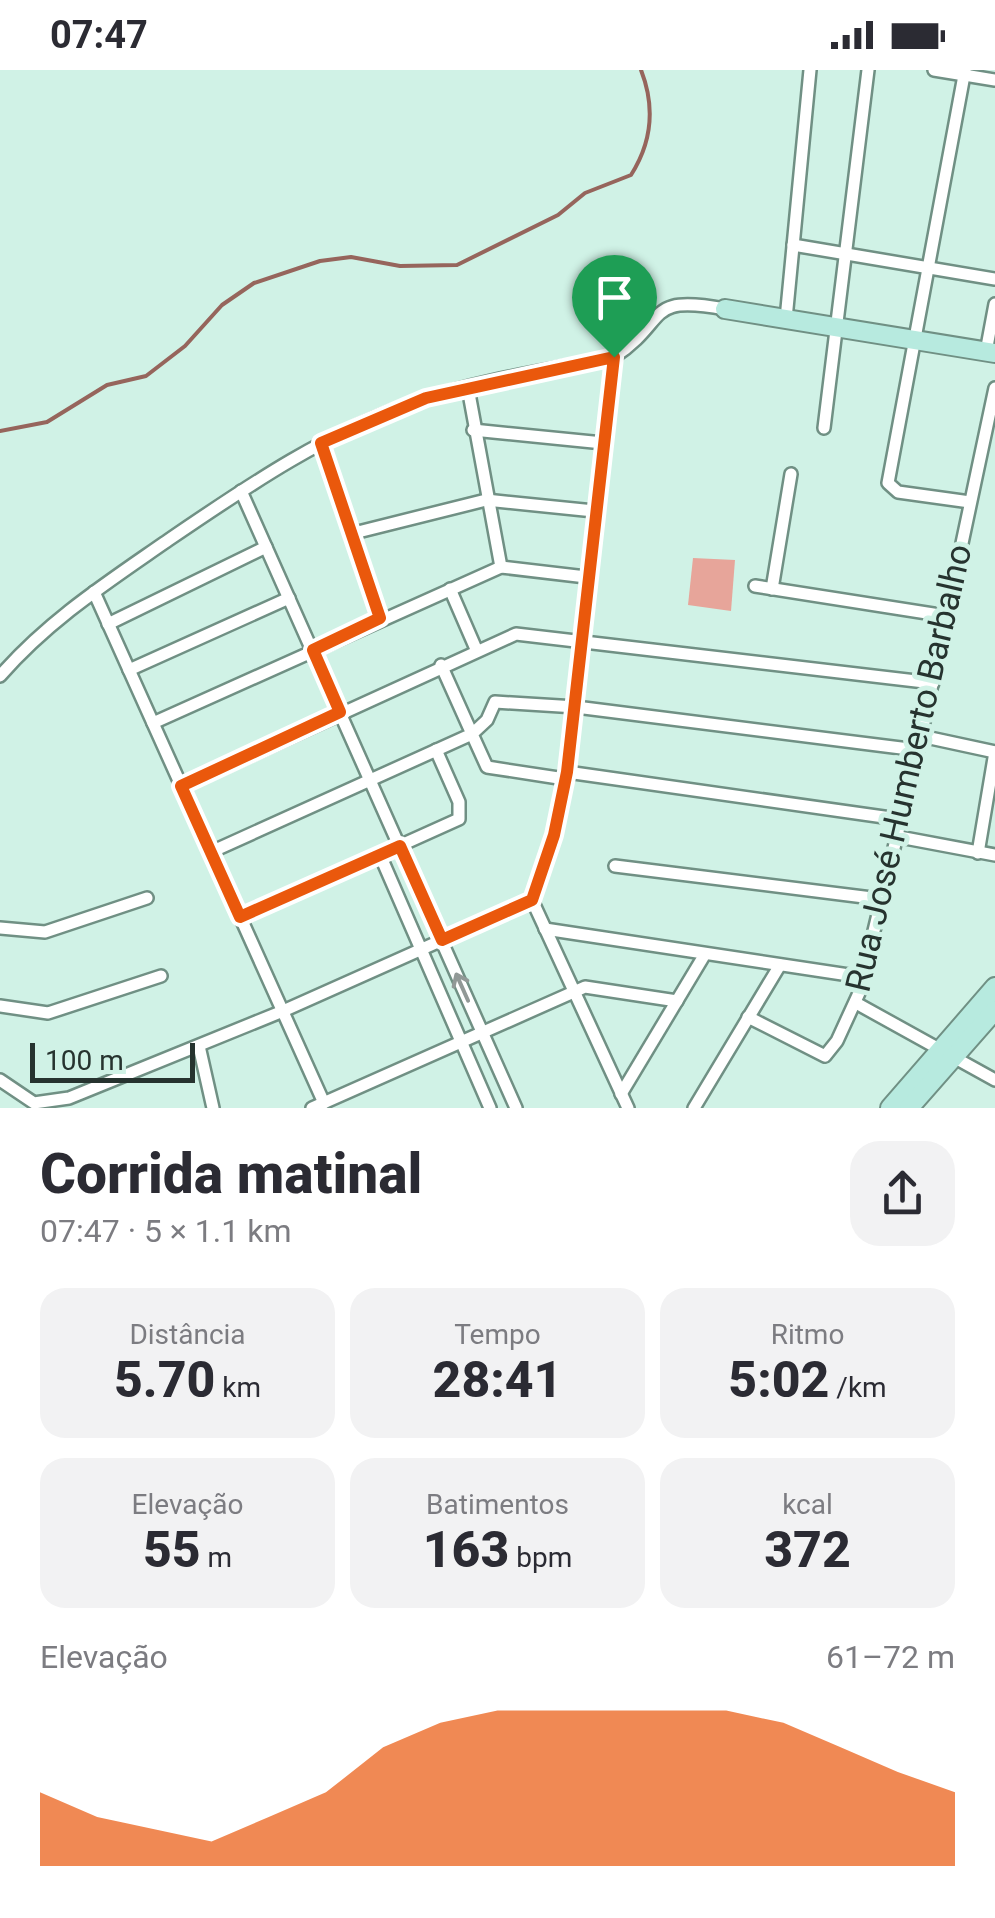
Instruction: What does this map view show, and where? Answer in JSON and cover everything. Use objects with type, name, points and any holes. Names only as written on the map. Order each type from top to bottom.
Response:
[{"type":"street","points":[[786,318],[810,70]]},
{"type":"street","points":[[824,428],[868,70]]},
{"type":"street","points":[[934,70],[995,80]]},
{"type":"street","points":[[964,73],[918,339],[888,475],[893,491],[970,502]]},
{"type":"street","points":[[793,245],[995,278]]},
{"type":"street","points":[[0,676],[47,626],[241,490],[321,443],[392,410],[468,388],[614,357],[635,343],[664,307],[689,302],[990,352],[995,304]]},
{"type":"street","points":[[614,357],[566,776],[532,900],[624,1101]]},
{"type":"street","points":[[468,388],[486,500],[502,567]]},
{"type":"street","name":"Rua José Humberto Barbalho","points":[[748,1017],[825,1056],[856,1002],[933,683],[995,388]]},
{"type":"street","points":[[474,430],[603,443]]},
{"type":"street","points":[[321,443],[380,618]]},
{"type":"street","points":[[772,589],[791,474]]},
{"type":"street","points":[[241,490],[516,1108]]},
{"type":"street","points":[[354,533],[486,500],[594,511]]},
{"type":"street","points":[[108,624],[266,546]]},
{"type":"street","points":[[153,723],[380,618],[502,567],[586,577]]},
{"type":"street","points":[[754,586],[946,616]]},
{"type":"street","points":[[450,589],[476,649]]},
{"type":"street","points":[[94,592],[283,1011],[318,1106],[574,991],[599,987],[677,1000]]},
{"type":"street","points":[[129,670],[289,598]]},
{"type":"street","points":[[181,786],[516,634],[933,683]]},
{"type":"street","points":[[441,666],[482,756],[494,771],[566,776],[898,820]]},
{"type":"street","points":[[211,852],[472,734],[502,700],[917,750]]},
{"type":"street","points":[[921,736],[995,752],[978,852]]},
{"type":"street","points":[[240,917],[460,815],[436,750]]},
{"type":"street","points":[[894,836],[995,855]]},
{"type":"street","points":[[380,855],[490,1108]]},
{"type":"street","points":[[615,866],[880,899]]},
{"type":"street","points":[[0,928],[45,932],[147,898]]},
{"type":"street","points":[[0,1080],[29,1101],[50,1104],[283,1011],[532,900]]},
{"type":"street","points":[[545,930],[862,977]]},
{"type":"street","points":[[609,1108],[624,1101],[705,954]]},
{"type":"street","points":[[694,1108],[780,965]]},
{"type":"street","points":[[0,1006],[48,1013],[161,976]]},
{"type":"street","points":[[909,1108],[995,988]]},
{"type":"street","points":[[856,1002],[995,1080]]},
{"type":"street","points":[[890,1108],[995,1010]]},
{"type":"street","points":[[200,1046],[213,1108]]},
{"type":"shaded area","points":[[693,558],[735,560],[731,611],[688,605]]},
{"type":"waterway","points":[[0,431],[47,422],[107,385],[146,376],[185,346],[222,305],[254,283],[320,261],[351,257],[400,266],[457,265],[558,215],[585,193],[631,175],[649,124],[650,110],[641,70]]},
{"type":"route","points":[[614,357],[586,577],[567,772],[554,835],[532,900],[442,940],[400,846],[240,917],[181,786],[340,712],[313,650],[380,618],[321,443],[426,398],[614,357]]}]
